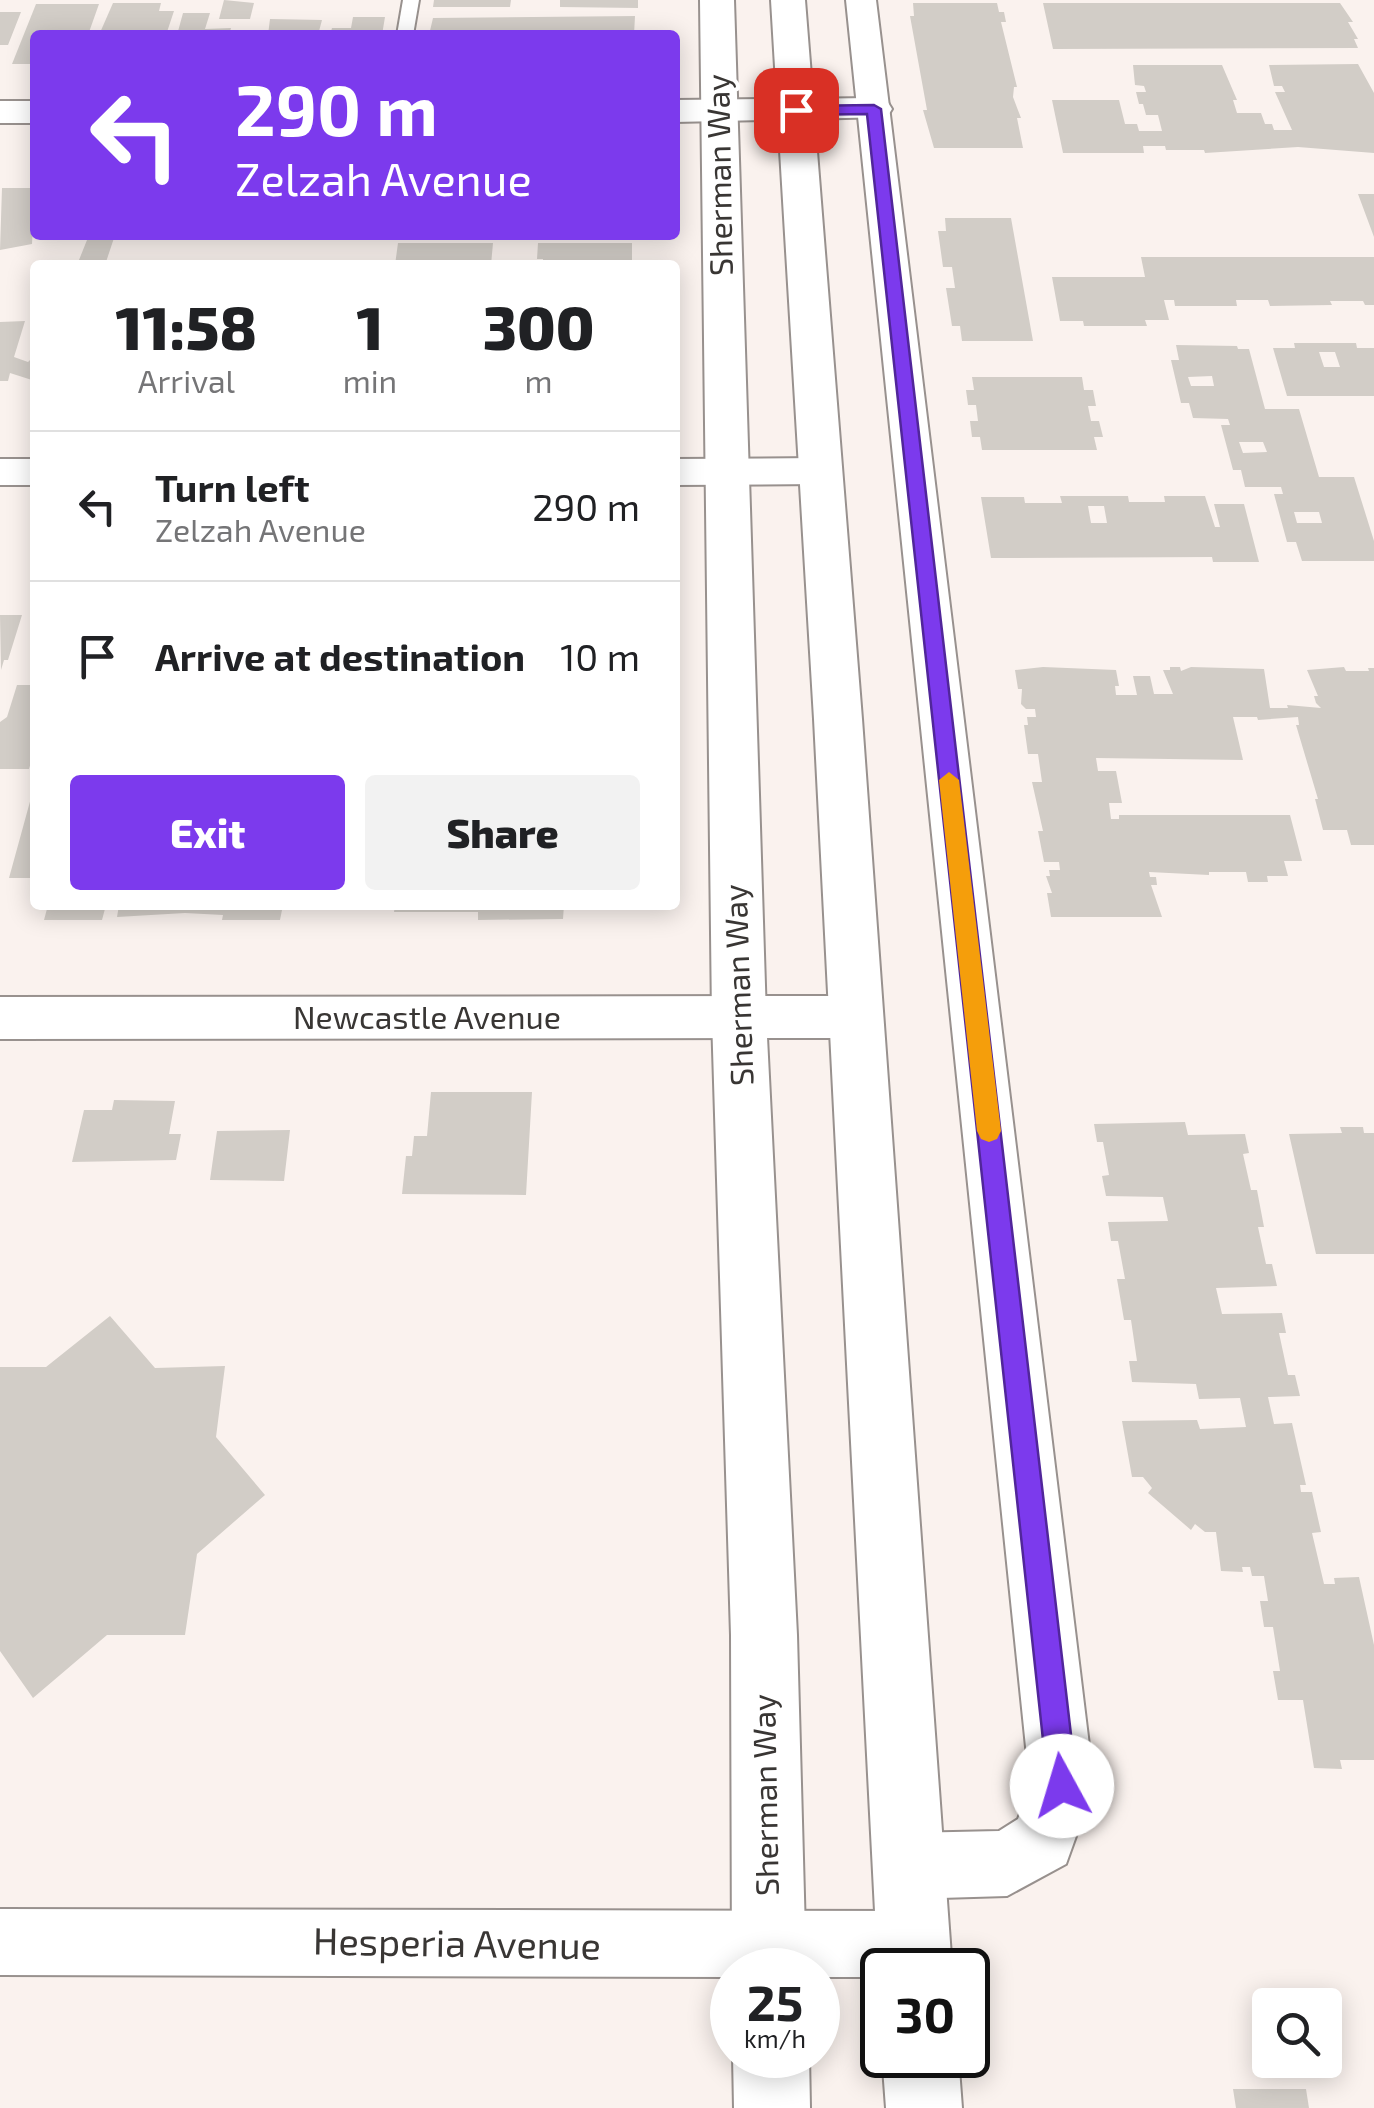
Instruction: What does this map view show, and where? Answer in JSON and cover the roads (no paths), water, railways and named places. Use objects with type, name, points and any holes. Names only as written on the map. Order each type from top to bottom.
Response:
[{"type":"main road","name":"Sherman Way","points":[[717,0],[739,1016],[764,1635],[769,1948]]},
{"type":"main road","points":[[788,0],[913,1948]]},
{"type":"main road","points":[[680,111],[874,109]]},
{"type":"main road","points":[[0,112],[30,112]]},
{"type":"main road","points":[[771,2078],[772,2108]]},
{"type":"main road","points":[[922,2078],[924,2108]]},
{"type":"street","points":[[861,0],[1062,1786],[1043,1841],[1006,1863],[907,1866]]},
{"type":"street","points":[[680,472],[820,470]]},
{"type":"street","points":[[0,472],[30,472]]},
{"type":"street","name":"Newcastle Avenue","points":[[0,1018],[855,1017]]},
{"type":"street","name":"Hesperia Avenue","points":[[0,1942],[710,1956]]},
{"type":"lane","points":[[406,30],[411,0]]}]
